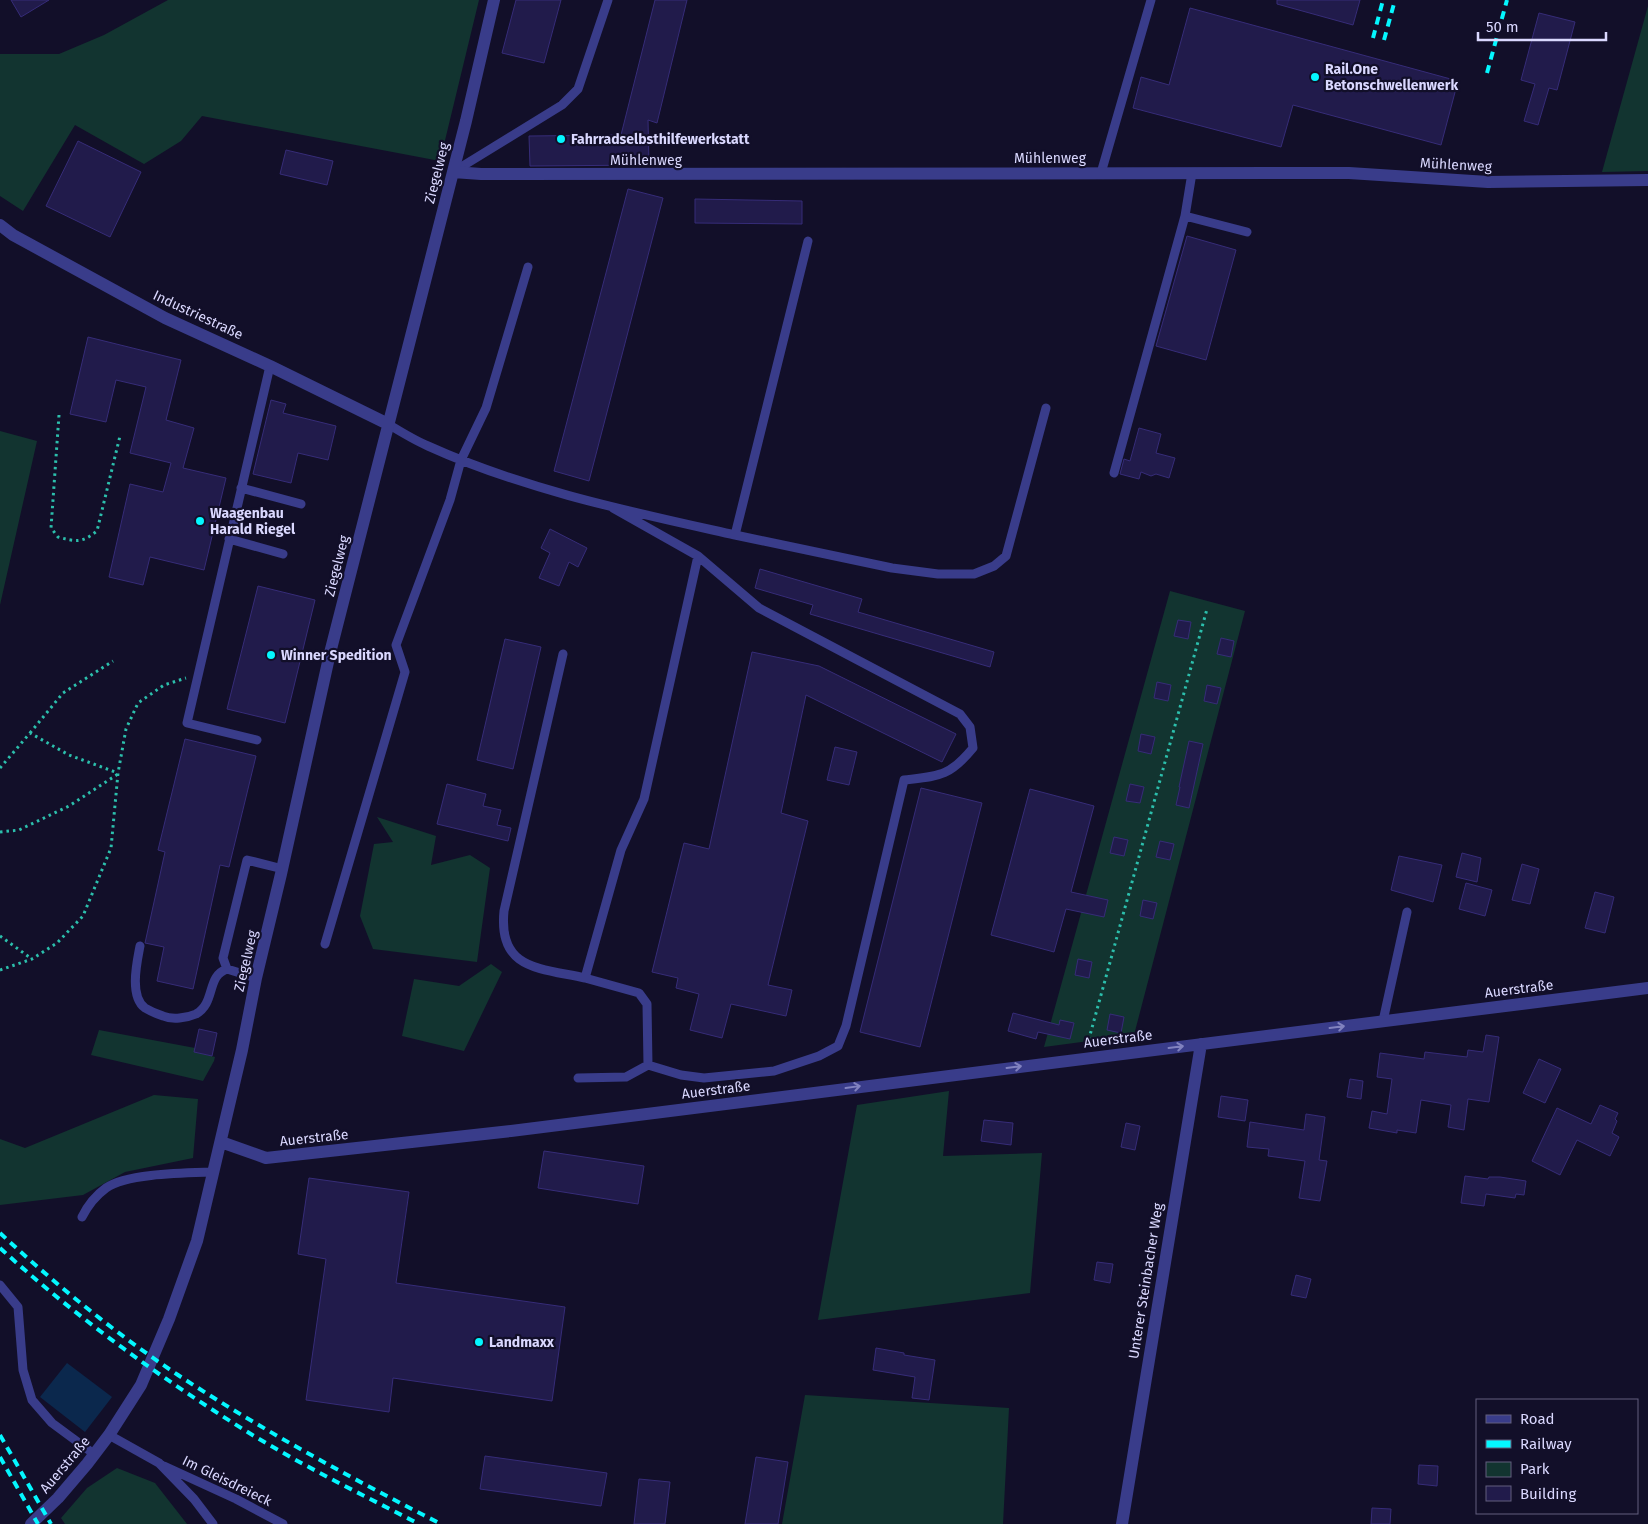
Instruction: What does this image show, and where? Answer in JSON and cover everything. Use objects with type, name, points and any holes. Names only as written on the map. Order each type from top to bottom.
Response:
[{"type":"street","name":"Ziegelweg","points":[[221,1142],[330,652],[453,172],[494,0]]},
{"type":"street","name":"Mühlenweg","points":[[453,172],[668,175],[1349,173],[1488,182],[1648,180]]},
{"type":"street","name":"Industriestraße","points":[[0,225],[13,235],[64,264],[165,318],[270,366],[388,424]]},
{"type":"street","name":"Auerstraße","points":[[31,1524],[58,1498],[94,1454],[109,1435],[141,1385],[197,1241],[221,1142],[266,1158],[501,1132],[1648,988]]},
{"type":"street","name":"Unterer Steinbacher Weg","points":[[1122,1524],[1201,1044]]},
{"type":"lane","points":[[453,172],[562,105],[578,89],[608,0]]},
{"type":"lane","points":[[1102,173],[1151,0]]},
{"type":"lane","points":[[1114,473],[1185,216],[1192,173]]},
{"type":"lane","points":[[1185,216],[1247,232]]},
{"type":"lane","points":[[736,535],[808,241]]},
{"type":"lane","points":[[325,944],[406,672],[396,645],[450,500],[461,460],[486,408],[528,267]]},
{"type":"lane","points":[[257,740],[187,723],[270,366]]},
{"type":"lane","points":[[388,424],[427,446],[461,460],[613,508],[892,568],[938,574],[974,574],[994,566],[1006,556],[1046,408]]},
{"type":"lane","points":[[241,488],[300,504]]},
{"type":"lane","points":[[578,1078],[626,1077],[648,1065],[680,1075],[704,1078],[774,1071],[819,1056],[838,1046],[846,1026],[904,780],[938,776],[959,765],[973,748],[970,728],[960,714],[759,608],[698,556],[613,508]]},
{"type":"lane","points":[[229,539],[283,554]]},
{"type":"lane","points":[[585,978],[621,850],[644,799],[698,556]]},
{"type":"lane","points":[[563,654],[504,911],[503,926],[506,945],[517,958],[530,966],[585,978],[639,993],[647,1004],[648,1065]]},
{"type":"lane","points":[[227,969],[223,958],[247,860],[283,868]]},
{"type":"lane","points":[[1383,1021],[1408,912]]},
{"type":"lane","points":[[140,946],[135,976],[137,994],[144,1008],[166,1017],[184,1018],[197,1013],[207,1005],[217,974],[227,969],[256,978]]},
{"type":"lane","points":[[82,1218],[89,1204],[108,1186],[126,1180],[183,1173],[214,1172]]},
{"type":"lane","points":[[0,1285],[18,1308],[23,1370],[32,1400],[52,1422],[94,1454]]},
{"type":"lane","name":"Im Gleisdreieck","points":[[109,1435],[159,1463],[236,1498],[283,1524]]},
{"type":"lane","name":"Im Gleisdreieck","points":[[159,1463],[194,1500],[213,1524]]},
{"type":"path","points":[[59,415],[51,528],[58,537],[77,542],[89,538],[97,531],[120,436]]},
{"type":"path","points":[[1084,1058],[1207,609]]},
{"type":"path","points":[[0,768],[62,693],[113,661]]},
{"type":"path","points":[[0,970],[32,959],[57,943],[83,916],[111,848],[118,774],[126,729],[138,703],[164,685],[198,674]]},
{"type":"path","points":[[30,733],[69,755],[118,774]]},
{"type":"path","points":[[0,832],[19,830],[68,806],[118,774]]},
{"type":"path","points":[[0,936],[32,959]]},
{"type":"green space","points":[[168,0],[479,0],[440,161],[202,116],[181,141],[144,164],[75,125],[23,211],[0,196],[0,54],[59,54],[104,35]]},
{"type":"green space","points":[[1648,6],[1648,171],[1602,172]]},
{"type":"green space","points":[[0,431],[37,441],[0,605]]},
{"type":"green space","points":[[1170,591],[1245,611],[1134,1035],[1044,1047]]},
{"type":"green space","points":[[377,817],[436,836],[431,865],[470,855],[490,868],[477,962],[373,949],[360,916],[374,844],[393,842]]},
{"type":"green space","points":[[491,964],[502,972],[464,1051],[402,1036],[414,979],[459,986]]},
{"type":"green space","points":[[99,1030],[195,1048],[195,1052],[215,1057],[214,1061],[203,1081],[91,1055]]},
{"type":"green space","points":[[949,1091],[943,1156],[1042,1153],[1030,1293],[818,1320],[857,1105]]},
{"type":"green space","points":[[154,1095],[198,1099],[193,1158],[125,1172],[83,1195],[0,1205],[0,1139],[25,1148]]},
{"type":"green space","points":[[805,1395],[1009,1408],[1003,1524],[782,1524]]},
{"type":"green space","points":[[117,1468],[155,1483],[187,1524],[65,1524],[61,1518],[87,1488]]},
{"type":"water","points":[[67,1363],[112,1397],[85,1432],[40,1397]]},
{"type":"building","points":[[11,0],[49,0],[21,17]]},
{"type":"building","points":[[516,0],[561,0],[544,63],[502,53]]},
{"type":"building","points":[[655,0],[687,0],[657,123],[648,120],[649,165],[530,166],[529,136],[621,135]]},
{"type":"building","name":"Rail.One Betonschwellenwerk","points":[[1277,0],[1360,0],[1353,25],[1277,4]]},
{"type":"building","name":"Rail.One Betonschwellenwerk","points":[[1190,8],[1458,81],[1441,145],[1293,105],[1281,147],[1133,108],[1141,77],[1169,85]]},
{"type":"building","points":[[1539,13],[1575,22],[1557,90],[1549,88],[1538,125],[1524,121],[1535,84],[1521,80]]},
{"type":"building","points":[[78,141],[141,172],[110,237],[46,206]]},
{"type":"building","points":[[286,150],[333,161],[327,185],[280,174]]},
{"type":"building","points":[[628,189],[663,198],[589,481],[554,471]]},
{"type":"building","points":[[695,199],[802,201],[802,224],[695,223]]},
{"type":"building","points":[[1187,236],[1236,250],[1206,360],[1156,346]]},
{"type":"building","points":[[88,337],[181,360],[166,420],[194,428],[183,468],[226,478],[204,570],[150,557],[143,585],[109,577],[130,484],[163,492],[171,463],[130,453],[146,387],[116,380],[106,422],[70,414]]},
{"type":"building","points":[[271,400],[286,404],[283,413],[336,426],[328,460],[298,453],[291,483],[253,474]]},
{"type":"building","points":[[1139,428],[1161,434],[1156,453],[1175,458],[1169,478],[1156,474],[1151,476],[1141,472],[1139,479],[1120,474],[1124,459],[1130,461]]},
{"type":"building","points":[[550,529],[587,548],[578,567],[569,562],[559,586],[539,578],[550,553],[541,548]]},
{"type":"building","points":[[760,569],[862,599],[858,612],[994,652],[990,667],[810,614],[813,605],[755,588]]},
{"type":"building","name":"Winner Spedition","points":[[258,586],[315,600],[285,723],[227,709]]},
{"type":"building","points":[[1178,620],[1191,622],[1188,639],[1174,636]]},
{"type":"building","points":[[1221,638],[1234,641],[1231,657],[1217,654]]},
{"type":"building","points":[[505,639],[541,647],[513,769],[477,760]]},
{"type":"building","points":[[752,652],[819,666],[956,734],[942,762],[806,695],[781,813],[808,821],[768,985],[792,990],[786,1016],[731,1004],[722,1038],[690,1030],[699,994],[676,988],[678,978],[652,972],[684,843],[709,849]]},
{"type":"building","points":[[1157,682],[1171,685],[1168,701],[1154,698]]},
{"type":"building","points":[[1207,685],[1221,688],[1217,704],[1204,701]]},
{"type":"building","points":[[1141,734],[1155,737],[1151,754],[1138,751]]},
{"type":"building","points":[[185,739],[256,756],[229,867],[220,865],[193,989],[157,981],[164,947],[145,943],[165,852],[158,850]]},
{"type":"building","points":[[1189,741],[1203,744],[1189,808],[1176,805]]},
{"type":"building","points":[[835,747],[857,752],[849,785],[827,780]]},
{"type":"building","points":[[447,784],[486,794],[483,806],[501,810],[497,825],[511,828],[508,841],[437,824]]},
{"type":"building","points":[[1130,784],[1144,787],[1140,803],[1126,801]]},
{"type":"building","points":[[921,788],[982,803],[920,1047],[860,1032]]},
{"type":"building","points":[[1030,789],[1094,806],[1071,892],[1108,900],[1104,917],[1066,909],[1054,952],[991,935]]},
{"type":"building","points":[[1114,837],[1128,840],[1124,856],[1110,853]]},
{"type":"building","points":[[1160,841],[1174,844],[1170,860],[1156,857]]},
{"type":"building","points":[[1462,853],[1481,858],[1477,882],[1456,877]]},
{"type":"building","points":[[1399,856],[1442,865],[1433,902],[1391,890]]},
{"type":"building","points":[[1522,864],[1539,869],[1530,904],[1512,900]]},
{"type":"building","points":[[1466,883],[1492,890],[1485,916],[1459,909]]},
{"type":"building","points":[[1595,892],[1614,897],[1605,933],[1585,928]]},
{"type":"building","points":[[1143,900],[1157,903],[1153,919],[1140,916]]},
{"type":"building","points":[[1078,959],[1092,962],[1089,978],[1075,975]]},
{"type":"building","points":[[1013,1013],[1059,1025],[1060,1020],[1074,1023],[1070,1039],[1038,1032],[1036,1039],[1008,1031]]},
{"type":"building","points":[[1110,1014],[1124,1017],[1121,1033],[1107,1030]]},
{"type":"building","points":[[199,1029],[217,1033],[212,1056],[194,1052]]},
{"type":"building","points":[[1486,1035],[1499,1037],[1489,1102],[1468,1099],[1464,1130],[1448,1127],[1451,1105],[1421,1100],[1416,1133],[1397,1130],[1397,1133],[1369,1128],[1372,1111],[1387,1114],[1392,1079],[1377,1077],[1380,1053],[1424,1059],[1425,1052],[1467,1057],[1468,1050],[1483,1052]]},
{"type":"building","points":[[1539,1059],[1561,1069],[1545,1103],[1523,1093]]},
{"type":"building","points":[[1350,1079],[1363,1081],[1361,1099],[1347,1097]]},
{"type":"building","points":[[1221,1096],[1248,1100],[1245,1121],[1218,1117]]},
{"type":"building","points":[[1600,1105],[1618,1113],[1612,1133],[1619,1137],[1610,1156],[1577,1140],[1560,1175],[1532,1161],[1557,1108],[1591,1124]]},
{"type":"building","points":[[1306,1114],[1325,1117],[1319,1160],[1327,1161],[1320,1201],[1299,1198],[1305,1161],[1268,1156],[1269,1149],[1247,1147],[1250,1122],[1304,1130]]},
{"type":"building","points":[[984,1120],[1013,1123],[1011,1145],[981,1141]]},
{"type":"building","points":[[1126,1123],[1140,1126],[1135,1150],[1121,1147]]},
{"type":"building","points":[[544,1151],[644,1166],[638,1204],[538,1188]]},
{"type":"building","points":[[1465,1176],[1488,1179],[1489,1177],[1500,1177],[1526,1181],[1524,1195],[1516,1194],[1515,1198],[1486,1194],[1484,1206],[1461,1203]]},
{"type":"building","points":[[309,1178],[409,1192],[396,1283],[565,1307],[552,1401],[393,1378],[389,1412],[306,1400],[326,1259],[298,1254]]},
{"type":"building","points":[[1097,1262],[1113,1264],[1110,1283],[1094,1280]]},
{"type":"building","points":[[1296,1275],[1311,1279],[1306,1298],[1291,1295]]},
{"type":"building","points":[[876,1348],[935,1360],[929,1400],[912,1398],[915,1377],[873,1370]]},
{"type":"building","points":[[485,1456],[607,1473],[601,1506],[480,1489]]},
{"type":"building","points":[[756,1457],[788,1462],[778,1524],[745,1524]]},
{"type":"building","points":[[1419,1465],[1438,1466],[1437,1486],[1418,1484]]},
{"type":"building","points":[[639,1479],[670,1482],[665,1524],[634,1524]]},
{"type":"building","points":[[1372,1508],[1391,1509],[1390,1524],[1371,1524]]},
{"type":"railway","points":[[1373,38],[1383,0]]},
{"type":"railway","points":[[1384,40],[1395,0]]},
{"type":"railway","points":[[1487,73],[1507,0]]},
{"type":"railway","points":[[0,1233],[86,1307],[178,1375],[307,1453],[441,1524]]},
{"type":"railway","points":[[0,1248],[58,1298],[150,1368],[246,1431],[288,1456],[419,1524]]},
{"type":"railway","points":[[0,1435],[51,1524]]},
{"type":"railway","points":[[0,1457],[38,1524]]},
{"type":"place","name":"Rail.One Betonschwellenwerk","points":[[1315,77]]},
{"type":"place","name":"Fahrradselbsthilfewerkstatt","points":[[561,139]]},
{"type":"place","name":"Waagenbau Harald Riegel","points":[[200,521]]},
{"type":"place","name":"Winner Spedition","points":[[271,655]]},
{"type":"place","name":"Landmaxx","points":[[479,1342]]}]
